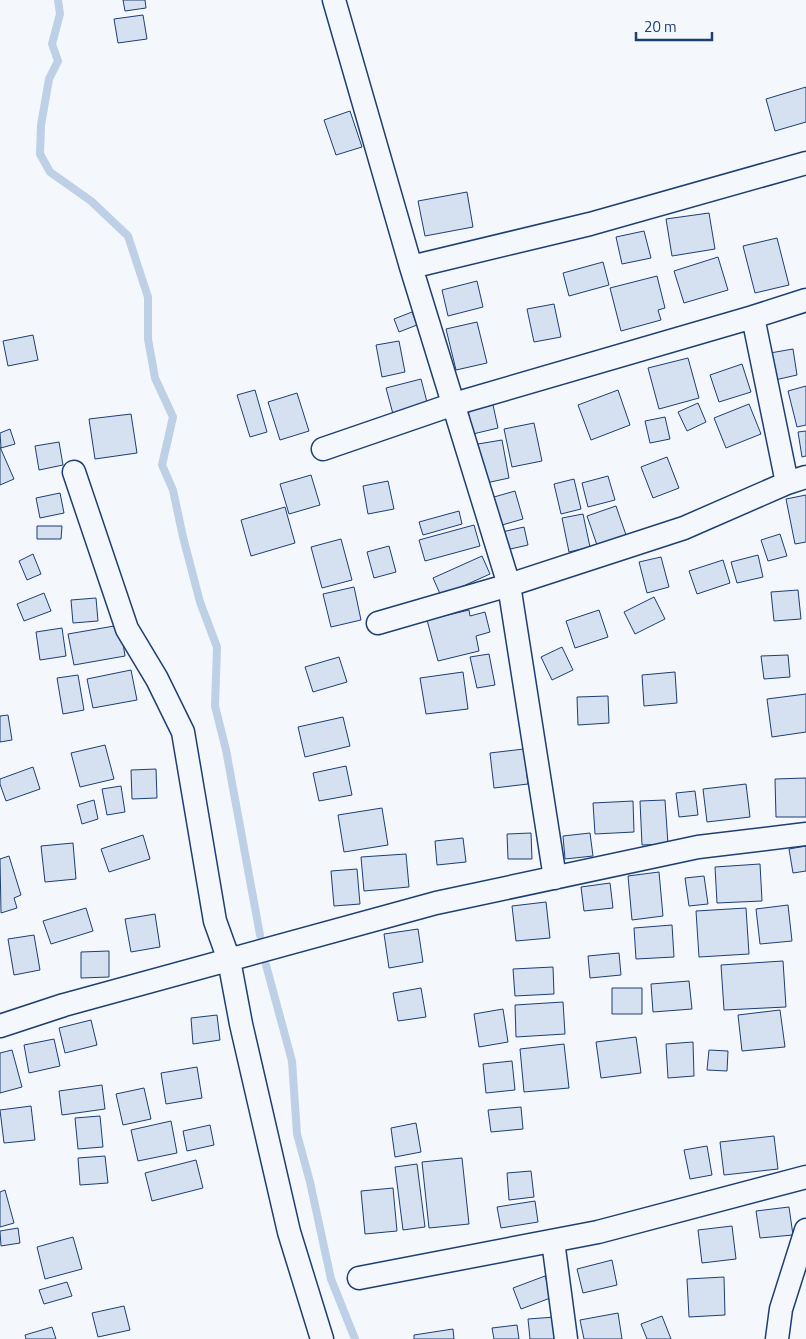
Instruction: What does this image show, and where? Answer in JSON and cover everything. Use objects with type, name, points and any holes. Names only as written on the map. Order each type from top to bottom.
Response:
[{"type":"street","points":[[334,0],[411,267],[509,586],[555,878]]},
{"type":"street","points":[[411,267],[590,224],[806,163]]},
{"type":"street","points":[[323,449],[454,404],[806,300]]},
{"type":"street","points":[[378,623],[509,586],[684,528],[796,480],[753,317]]},
{"type":"street","points":[[74,472],[127,629],[157,679],[183,732],[215,922],[229,960],[241,1024],[289,1232],[322,1339]]},
{"type":"street","points":[[0,1026],[64,1005],[436,904],[698,847],[806,834]]},
{"type":"street","points":[[359,1278],[598,1232],[806,1177]]},
{"type":"street","points":[[777,1339],[781,1309],[806,1230]]},
{"type":"street","points":[[553,1241],[566,1339]]},
{"type":"building","points":[[123,0],[145,0],[146,8],[125,11]]},
{"type":"building","points":[[143,15],[147,39],[118,43],[114,19]]},
{"type":"building","points":[[806,87],[806,122],[775,131],[766,99]]},
{"type":"building","points":[[350,111],[362,147],[336,155],[324,120]]},
{"type":"building","points":[[467,192],[473,227],[425,236],[418,201]]},
{"type":"building","points":[[709,213],[715,249],[672,256],[666,219]]},
{"type":"building","points":[[644,231],[651,258],[622,264],[616,237]]},
{"type":"building","points":[[777,238],[789,285],[755,293],[743,246]]},
{"type":"building","points":[[718,257],[728,290],[684,303],[674,271]]},
{"type":"building","points":[[603,262],[609,285],[569,296],[563,273]]},
{"type":"building","points":[[657,276],[665,308],[658,310],[661,320],[621,331],[610,288]]},
{"type":"building","points":[[477,281],[483,307],[448,316],[442,290]]},
{"type":"building","points":[[554,304],[561,337],[534,342],[527,309]]},
{"type":"building","points":[[412,312],[417,325],[399,332],[394,319]]},
{"type":"building","points":[[477,322],[487,363],[456,370],[446,329]]},
{"type":"building","points":[[33,335],[38,360],[8,366],[3,341]]},
{"type":"building","points":[[399,341],[405,372],[382,377],[376,345]]},
{"type":"building","points":[[793,349],[797,375],[775,380],[770,353]]},
{"type":"building","points":[[688,358],[699,398],[659,409],[648,368]]},
{"type":"building","points":[[742,364],[751,392],[719,402],[710,375]]},
{"type":"building","points":[[421,379],[428,406],[393,414],[386,388]]},
{"type":"building","points":[[806,386],[806,425],[797,427],[788,391]]},
{"type":"building","points":[[255,390],[267,432],[250,437],[237,395]]},
{"type":"building","points":[[618,390],[630,425],[591,440],[578,405]]},
{"type":"building","points":[[297,393],[309,431],[280,440],[268,402]]},
{"type":"building","points":[[698,403],[706,422],[687,431],[678,412]]},
{"type":"building","points":[[749,404],[761,434],[726,448],[714,418]]},
{"type":"building","points":[[493,405],[498,428],[473,434],[468,411]]},
{"type":"building","points":[[131,414],[137,453],[95,459],[89,419]]},
{"type":"building","points":[[665,417],[670,439],[650,443],[645,421]]},
{"type":"building","points":[[534,423],[542,461],[512,467],[504,429]]},
{"type":"building","points":[[10,429],[15,444],[1,448],[0,433]]},
{"type":"building","points":[[806,431],[806,456],[802,457],[798,432]]},
{"type":"building","points":[[502,440],[509,478],[486,483],[478,444]]},
{"type":"building","points":[[59,442],[63,465],[39,470],[35,446]]},
{"type":"building","points":[[0,447],[14,479],[0,485]]},
{"type":"building","points":[[667,457],[679,488],[653,498],[641,467]]},
{"type":"building","points":[[311,475],[320,505],[289,514],[280,484]]},
{"type":"building","points":[[608,476],[615,500],[588,507],[582,483]]},
{"type":"building","points":[[574,479],[581,509],[561,514],[554,484]]},
{"type":"building","points":[[388,481],[394,509],[368,514],[363,486]]},
{"type":"building","points":[[515,491],[523,519],[502,525],[494,497]]},
{"type":"building","points":[[60,493],[64,513],[40,518],[36,498]]},
{"type":"building","points":[[806,495],[806,542],[795,544],[786,499]]},
{"type":"building","points":[[616,506],[626,535],[597,545],[587,516]]},
{"type":"building","points":[[285,507],[295,543],[251,556],[241,520]]},
{"type":"building","points":[[459,511],[462,524],[423,535],[419,522]]},
{"type":"building","points":[[583,514],[590,547],[569,552],[562,518]]},
{"type":"building","points":[[474,525],[480,546],[425,561],[419,540]]},
{"type":"building","points":[[37,526],[62,526],[61,539],[37,539]]},
{"type":"building","points":[[524,527],[528,545],[506,550],[502,532]]},
{"type":"building","points":[[780,534],[787,556],[768,561],[761,540]]},
{"type":"building","points":[[341,539],[352,580],[322,588],[311,547]]},
{"type":"building","points":[[389,546],[396,572],[374,578],[367,552]]},
{"type":"building","points":[[33,554],[41,574],[27,580],[19,561]]},
{"type":"building","points":[[758,555],[763,577],[737,583],[731,562]]},
{"type":"building","points":[[482,556],[490,574],[441,596],[433,578]]},
{"type":"building","points":[[661,557],[669,587],[647,593],[639,562]]},
{"type":"building","points":[[723,560],[730,583],[697,594],[689,571]]},
{"type":"building","points":[[354,587],[361,620],[331,627],[323,594]]},
{"type":"building","points":[[798,590],[801,619],[774,621],[771,592]]},
{"type":"building","points":[[44,593],[51,611],[24,621],[17,604]]},
{"type":"building","points":[[654,597],[665,619],[635,634],[624,612]]},
{"type":"building","points":[[96,598],[98,621],[73,623],[71,600]]},
{"type":"building","points":[[469,610],[470,616],[485,612],[490,632],[476,636],[479,651],[438,661],[427,620]]},
{"type":"building","points":[[599,610],[608,637],[575,648],[566,621]]},
{"type":"building","points":[[120,625],[125,656],[74,665],[68,634]]},
{"type":"building","points":[[62,628],[66,656],[40,660],[36,632]]},
{"type":"building","points":[[562,647],[573,670],[552,680],[541,657]]},
{"type":"building","points":[[489,654],[495,685],[477,688],[470,657]]},
{"type":"building","points":[[788,655],[790,677],[764,679],[761,656]]},
{"type":"building","points":[[339,657],[347,682],[313,692],[305,667]]},
{"type":"building","points":[[131,670],[137,700],[93,708],[87,679]]},
{"type":"building","points":[[463,672],[468,709],[426,714],[420,678]]},
{"type":"building","points":[[675,672],[677,703],[644,706],[642,675]]},
{"type":"building","points":[[78,675],[84,710],[63,714],[57,678]]},
{"type":"building","points":[[806,694],[806,732],[772,737],[767,699]]},
{"type":"building","points":[[608,696],[609,723],[578,725],[577,697]]},
{"type":"building","points":[[8,715],[12,740],[0,742],[0,716]]},
{"type":"building","points":[[343,717],[350,746],[305,757],[298,727]]},
{"type":"building","points":[[105,745],[114,779],[80,787],[71,753]]},
{"type":"building","points":[[524,749],[528,784],[494,788],[490,753]]},
{"type":"building","points":[[346,766],[352,795],[319,801],[313,773]]},
{"type":"building","points":[[33,767],[40,789],[6,801],[0,779]]},
{"type":"building","points":[[156,769],[157,798],[132,799],[131,770]]},
{"type":"building","points":[[806,778],[806,817],[776,817],[775,779]]},
{"type":"building","points":[[746,784],[750,817],[707,822],[703,789]]},
{"type":"building","points":[[121,786],[125,812],[107,815],[102,789]]},
{"type":"building","points":[[695,791],[698,815],[679,817],[676,793]]},
{"type":"building","points":[[94,800],[98,819],[82,824],[77,805]]},
{"type":"building","points":[[665,800],[668,844],[642,845],[640,801]]},
{"type":"building","points":[[633,801],[634,832],[595,834],[593,803]]},
{"type":"building","points":[[382,808],[388,845],[344,852],[338,815]]},
{"type":"building","points":[[531,833],[532,859],[508,859],[507,834]]},
{"type":"building","points":[[590,833],[593,856],[565,859],[563,836]]},
{"type":"building","points":[[143,835],[150,859],[109,872],[101,849]]},
{"type":"building","points":[[463,838],[466,862],[437,865],[435,841]]},
{"type":"building","points":[[73,843],[76,879],[45,882],[41,846]]},
{"type":"building","points":[[806,846],[806,871],[793,873],[789,849]]},
{"type":"building","points":[[406,854],[409,887],[364,891],[361,857]]},
{"type":"building","points":[[9,856],[21,895],[14,898],[17,908],[1,913],[0,859]]},
{"type":"building","points":[[760,864],[762,901],[717,903],[715,867]]},
{"type":"building","points":[[357,869],[360,904],[334,906],[331,871]]},
{"type":"building","points":[[659,872],[663,916],[632,920],[628,876]]},
{"type":"building","points":[[704,876],[708,904],[689,906],[685,878]]},
{"type":"building","points":[[610,883],[613,908],[584,911],[581,887]]},
{"type":"building","points":[[546,902],[550,938],[516,941],[512,906]]},
{"type":"building","points":[[788,905],[792,941],[760,944],[756,909]]},
{"type":"building","points":[[86,908],[93,931],[51,944],[43,921]]},
{"type":"building","points":[[746,908],[749,954],[699,957],[696,911]]},
{"type":"building","points":[[155,914],[160,947],[131,952],[125,919]]},
{"type":"building","points":[[672,925],[674,957],[636,959],[634,928]]},
{"type":"building","points":[[418,929],[423,962],[389,968],[384,934]]},
{"type":"building","points":[[34,935],[40,970],[14,975],[8,939]]},
{"type":"building","points":[[109,951],[109,977],[81,978],[81,952]]},
{"type":"building","points":[[619,953],[621,975],[590,978],[588,956]]},
{"type":"building","points":[[783,961],[786,1007],[724,1010],[721,965]]},
{"type":"building","points":[[553,967],[554,994],[515,996],[513,969]]},
{"type":"building","points":[[689,981],[692,1009],[653,1012],[651,984]]},
{"type":"building","points":[[421,988],[426,1017],[398,1021],[393,993]]},
{"type":"building","points":[[612,988],[642,988],[642,1014],[612,1014]]},
{"type":"building","points":[[563,1002],[565,1034],[516,1037],[515,1005]]},
{"type":"building","points":[[503,1009],[508,1042],[479,1047],[474,1014]]},
{"type":"building","points":[[780,1010],[785,1047],[742,1051],[738,1015]]},
{"type":"building","points":[[217,1015],[220,1040],[193,1044],[191,1018]]},
{"type":"building","points":[[91,1020],[97,1045],[65,1053],[59,1028]]},
{"type":"building","points":[[636,1037],[641,1073],[601,1078],[596,1042]]},
{"type":"building","points":[[54,1039],[60,1066],[29,1073],[24,1045]]},
{"type":"building","points":[[693,1042],[694,1076],[668,1078],[666,1044]]},
{"type":"building","points":[[564,1044],[569,1088],[524,1092],[520,1049]]},
{"type":"building","points":[[12,1050],[22,1087],[0,1093],[0,1053]]},
{"type":"building","points":[[709,1050],[728,1051],[727,1071],[707,1070]]},
{"type":"building","points":[[512,1061],[515,1090],[486,1093],[483,1064]]},
{"type":"building","points":[[197,1067],[202,1098],[166,1104],[161,1073]]},
{"type":"building","points":[[102,1085],[105,1109],[62,1115],[59,1091]]},
{"type":"building","points":[[144,1088],[151,1119],[123,1125],[116,1094]]},
{"type":"building","points":[[31,1106],[35,1140],[4,1143],[0,1110]]},
{"type":"building","points":[[521,1107],[523,1129],[491,1132],[488,1110]]},
{"type":"building","points":[[100,1116],[103,1147],[78,1149],[75,1118]]},
{"type":"building","points":[[171,1121],[177,1153],[138,1161],[131,1130]]},
{"type":"building","points":[[416,1123],[421,1152],[395,1157],[391,1128]]},
{"type":"building","points":[[210,1125],[214,1145],[187,1151],[183,1131]]},
{"type":"building","points":[[774,1136],[778,1169],[724,1175],[720,1142]]},
{"type":"building","points":[[707,1146],[712,1175],[690,1179],[684,1150]]},
{"type":"building","points":[[105,1156],[108,1183],[80,1185],[78,1158]]},
{"type":"building","points":[[462,1158],[469,1224],[429,1228],[422,1162]]},
{"type":"building","points":[[196,1160],[203,1188],[152,1201],[145,1173]]},
{"type":"building","points":[[417,1164],[425,1227],[403,1230],[395,1167]]},
{"type":"building","points":[[531,1171],[534,1197],[509,1200],[507,1173]]},
{"type":"building","points":[[393,1188],[397,1231],[365,1234],[361,1191]]},
{"type":"building","points":[[5,1190],[14,1223],[0,1227],[0,1192]]},
{"type":"building","points":[[535,1201],[538,1222],[501,1228],[497,1207]]},
{"type":"building","points":[[789,1207],[793,1235],[760,1238],[756,1211]]},
{"type":"building","points":[[732,1226],[736,1259],[702,1263],[698,1230]]},
{"type":"building","points":[[18,1228],[20,1243],[1,1246],[0,1231]]},
{"type":"building","points":[[73,1237],[82,1269],[45,1279],[37,1247]]},
{"type":"building","points":[[612,1260],[617,1285],[583,1293],[577,1269]]},
{"type":"building","points":[[545,1276],[553,1297],[521,1309],[513,1288]]},
{"type":"building","points":[[724,1277],[725,1315],[689,1317],[687,1279]]},
{"type":"building","points":[[67,1282],[72,1296],[44,1304],[39,1290]]},
{"type":"building","points":[[124,1306],[130,1330],[98,1337],[92,1313]]},
{"type":"building","points":[[618,1313],[622,1339],[584,1339],[580,1320]]},
{"type":"building","points":[[662,1316],[671,1339],[647,1339],[641,1324]]},
{"type":"building","points":[[555,1317],[557,1339],[530,1339],[528,1319]]},
{"type":"building","points":[[517,1325],[519,1339],[494,1339],[492,1328]]},
{"type":"building","points":[[52,1327],[56,1339],[26,1339],[25,1335]]},
{"type":"building","points":[[453,1329],[454,1339],[414,1339],[414,1335]]},
{"type":"waterway","points":[[58,0],[60,14],[52,44],[58,61],[49,79],[41,125],[40,154],[50,172],[91,201],[128,236],[148,297],[148,339],[155,378],[173,417],[162,465],[173,490],[200,602],[217,647],[215,706],[226,750],[260,935]]},
{"type":"waterway","points":[[266,965],[292,1061],[297,1134],[310,1182],[331,1279],[355,1339]]}]
